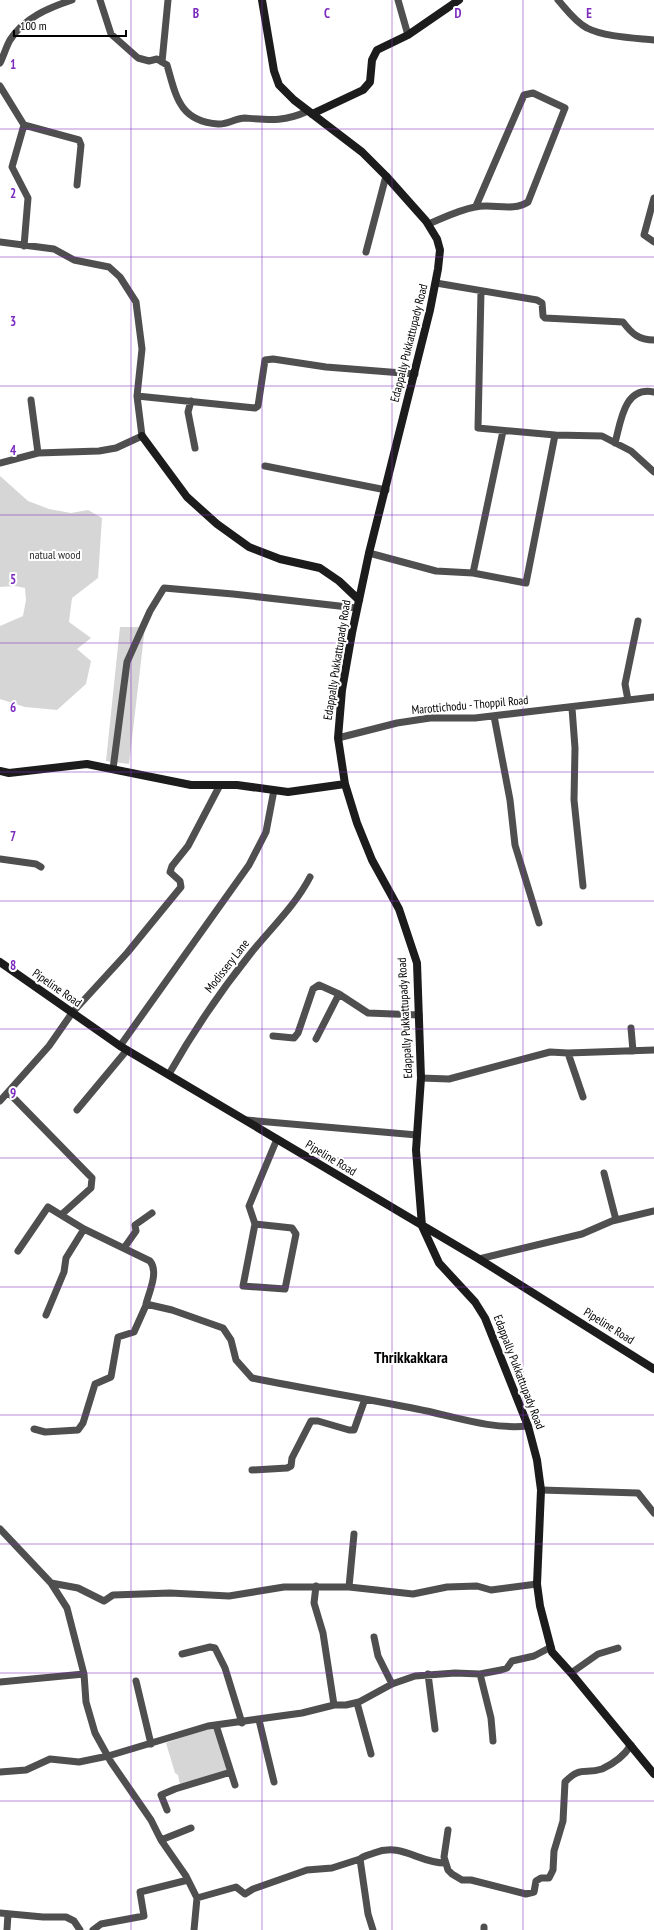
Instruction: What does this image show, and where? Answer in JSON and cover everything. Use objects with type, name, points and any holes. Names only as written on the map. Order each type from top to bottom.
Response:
[{"type":"main road","name":"Edappally Pukkattupady Road","points":[[262,0],[277,81],[288,94],[310,113],[349,142],[386,176],[428,224],[437,240],[440,250],[436,283],[415,374],[369,553],[358,604],[342,690],[338,738],[345,784],[364,842],[399,909],[414,953],[418,977],[421,1078],[416,1150],[422,1226],[439,1263],[475,1302],[483,1313],[528,1426],[537,1460],[541,1490],[537,1584],[540,1606],[550,1647],[552,1652],[654,1774]]},
{"type":"main road","points":[[310,113],[363,90],[370,82],[372,60],[375,53],[381,47],[408,35],[459,0]]},
{"type":"main road","points":[[142,436],[187,496],[217,524],[249,547],[280,559],[320,568],[339,581],[358,604]]},
{"type":"main road","points":[[0,771],[9,772],[87,764],[191,786],[237,785],[288,792],[345,784]]},
{"type":"main road","name":"Pipeline Road","points":[[0,962],[120,1046],[479,1259],[654,1369]]},
{"type":"street","points":[[0,63],[10,40],[25,22],[58,4],[72,0]]},
{"type":"street","points":[[100,0],[111,34],[124,48],[138,58],[148,61],[157,59],[167,65],[178,103],[194,118],[219,124],[244,118],[253,120],[285,120],[310,113]]},
{"type":"street","points":[[162,62],[168,0]]},
{"type":"street","points":[[398,0],[408,35]]},
{"type":"street","points":[[558,0],[578,22],[587,28],[602,33],[654,40]]},
{"type":"street","points":[[0,86],[24,126],[79,140],[81,145],[77,185]]},
{"type":"street","points":[[428,224],[476,206],[515,206],[528,202],[565,108],[533,93],[524,95],[476,206]]},
{"type":"street","points":[[24,126],[12,167],[28,198],[24,246]]},
{"type":"street","points":[[366,252],[386,176]]},
{"type":"street","points":[[654,198],[644,235],[654,242]]},
{"type":"street","points":[[0,242],[54,249],[74,260],[109,267],[120,277],[136,302],[142,349],[137,396],[142,436],[116,448],[99,451],[38,453],[0,463]]},
{"type":"street","points":[[436,283],[481,292],[537,300],[542,303],[543,316],[545,318],[623,322],[631,333],[645,340],[654,340]]},
{"type":"street","points":[[481,292],[478,428],[555,435],[602,436],[631,451],[654,472]]},
{"type":"street","points":[[137,396],[255,408],[258,406],[265,360],[268,359],[326,367],[415,374]]},
{"type":"street","points":[[615,443],[624,410],[630,397],[641,392],[654,392]]},
{"type":"street","points":[[31,400],[38,453]]},
{"type":"street","points":[[191,401],[188,412],[195,448]]},
{"type":"street","points":[[473,573],[503,431]]},
{"type":"street","points":[[369,553],[436,571],[473,573],[526,583],[555,435]]},
{"type":"street","points":[[265,466],[386,490]]},
{"type":"street","points":[[113,769],[127,662],[150,611],[164,588],[358,604]]},
{"type":"street","points":[[628,700],[625,684],[638,621]]},
{"type":"street","name":"Marottichodu - Thoppil Road","points":[[338,738],[391,724],[430,718],[465,719],[572,708],[654,697]]},
{"type":"street","points":[[572,708],[575,748],[574,800],[583,886]]},
{"type":"street","points":[[494,716],[510,800],[515,845],[539,922]]},
{"type":"street","points":[[0,1101],[49,1046],[72,1013],[127,953],[180,887],[180,881],[170,872],[172,866],[188,846],[220,785]]},
{"type":"street","points":[[120,1046],[249,865],[266,832],[274,790]]},
{"type":"street","points":[[0,859],[20,861],[40,867]]},
{"type":"street","name":"Modissery Lane","points":[[169,1074],[220,992],[272,926],[293,906],[310,877]]},
{"type":"street","points":[[273,1036],[294,1038],[298,1033],[313,989],[319,985],[339,994],[368,1013],[419,1015]]},
{"type":"street","points":[[316,1039],[339,994]]},
{"type":"street","points":[[631,1028],[633,1051]]},
{"type":"street","points":[[77,1110],[127,1050]]},
{"type":"street","points":[[421,1078],[449,1079],[550,1052],[568,1053],[654,1050]]},
{"type":"street","points":[[568,1053],[583,1097]]},
{"type":"street","points":[[8,1092],[92,1178],[91,1188],[61,1215]]},
{"type":"street","points":[[245,1120],[417,1135]]},
{"type":"street","points":[[255,1224],[292,1228],[296,1234],[285,1289],[243,1286],[255,1224],[250,1206],[277,1139]]},
{"type":"street","points":[[604,1173],[616,1220]]},
{"type":"street","points":[[18,1251],[48,1207],[84,1229],[150,1261],[153,1265],[154,1276],[147,1303],[134,1332],[118,1337],[111,1377],[94,1384],[83,1423],[78,1430],[46,1432],[34,1429]]},
{"type":"street","points":[[479,1259],[582,1234],[616,1220],[654,1210]]},
{"type":"street","points":[[124,1248],[136,1231],[135,1225],[152,1213]]},
{"type":"street","points":[[46,1315],[64,1272],[66,1258],[84,1229]]},
{"type":"street","points":[[147,1303],[223,1328],[231,1340],[236,1360],[252,1378],[490,1424],[508,1427],[528,1426]]},
{"type":"street","points":[[252,1470],[287,1468],[291,1466],[292,1458],[311,1421],[318,1421],[349,1430],[354,1430],[365,1399]]},
{"type":"street","points":[[541,1490],[638,1493],[654,1512]]},
{"type":"street","points":[[0,1529],[51,1583],[66,1608],[84,1674],[86,1702],[95,1732],[108,1756],[151,1820],[161,1840],[188,1880],[197,1898],[194,1930]]},
{"type":"street","points":[[349,1586],[354,1534]]},
{"type":"street","points":[[51,1583],[78,1588],[104,1601],[113,1595],[170,1593],[229,1596],[284,1587],[349,1586],[413,1594],[447,1587],[477,1586],[491,1590],[537,1584]]},
{"type":"street","points":[[316,1586],[314,1603],[323,1633],[334,1705]]},
{"type":"street","points":[[374,1637],[378,1656],[392,1684]]},
{"type":"street","points":[[182,1654],[210,1647],[215,1648],[225,1668],[242,1723]]},
{"type":"street","points":[[0,1772],[26,1770],[50,1759],[79,1762],[108,1756],[208,1726],[242,1723],[302,1713],[334,1705],[346,1706],[357,1703],[392,1684],[415,1676],[455,1673],[480,1674],[501,1670],[507,1668],[512,1661],[534,1656],[550,1647]]},
{"type":"street","points":[[571,1673],[598,1654],[618,1648]]},
{"type":"street","points":[[0,1682],[84,1674]]},
{"type":"street","points":[[428,1674],[435,1729]]},
{"type":"street","points":[[480,1674],[491,1718],[493,1741]]},
{"type":"street","points":[[136,1681],[151,1744]]},
{"type":"street","points":[[357,1703],[371,1754]]},
{"type":"street","points":[[259,1720],[274,1782]]},
{"type":"street","points":[[216,1725],[235,1785]]},
{"type":"street","points":[[448,1830],[445,1863],[452,1874],[462,1880],[471,1880],[526,1894],[534,1892],[536,1881],[541,1878],[549,1878],[553,1870],[554,1851],[563,1821],[565,1782],[577,1771],[601,1769],[611,1764],[627,1751],[631,1745]]},
{"type":"street","points":[[167,1810],[161,1794],[231,1772]]},
{"type":"street","points":[[161,1840],[191,1828]]},
{"type":"street","points":[[197,1898],[236,1887],[245,1894],[253,1889],[307,1870],[332,1868],[382,1850],[395,1849],[435,1863],[445,1863]]},
{"type":"street","points":[[360,1859],[368,1914],[373,1930]]},
{"type":"street","points":[[93,1930],[101,1924],[144,1916],[140,1892],[188,1880]]},
{"type":"street","points":[[0,1913],[43,1917],[66,1917],[74,1921],[80,1930]]},
{"type":"street","points":[[7,1930],[8,1914]]},
{"type":"green space","name":"natual wood","points":[[0,476],[28,501],[49,509],[71,513],[88,510],[102,518],[98,578],[72,598],[69,622],[91,638],[77,649],[91,661],[86,684],[57,710],[25,707],[0,699],[0,626],[23,616],[26,600],[25,588],[15,586],[0,587]]},
{"type":"green space","points":[[120,627],[145,627],[129,764],[106,761]]},
{"type":"green space","points":[[215,1727],[228,1771],[180,1785],[178,1775],[175,1773],[166,1743],[208,1728]]},
{"type":"district","name":"Thrikkakkara","points":[[411,1357]]}]
